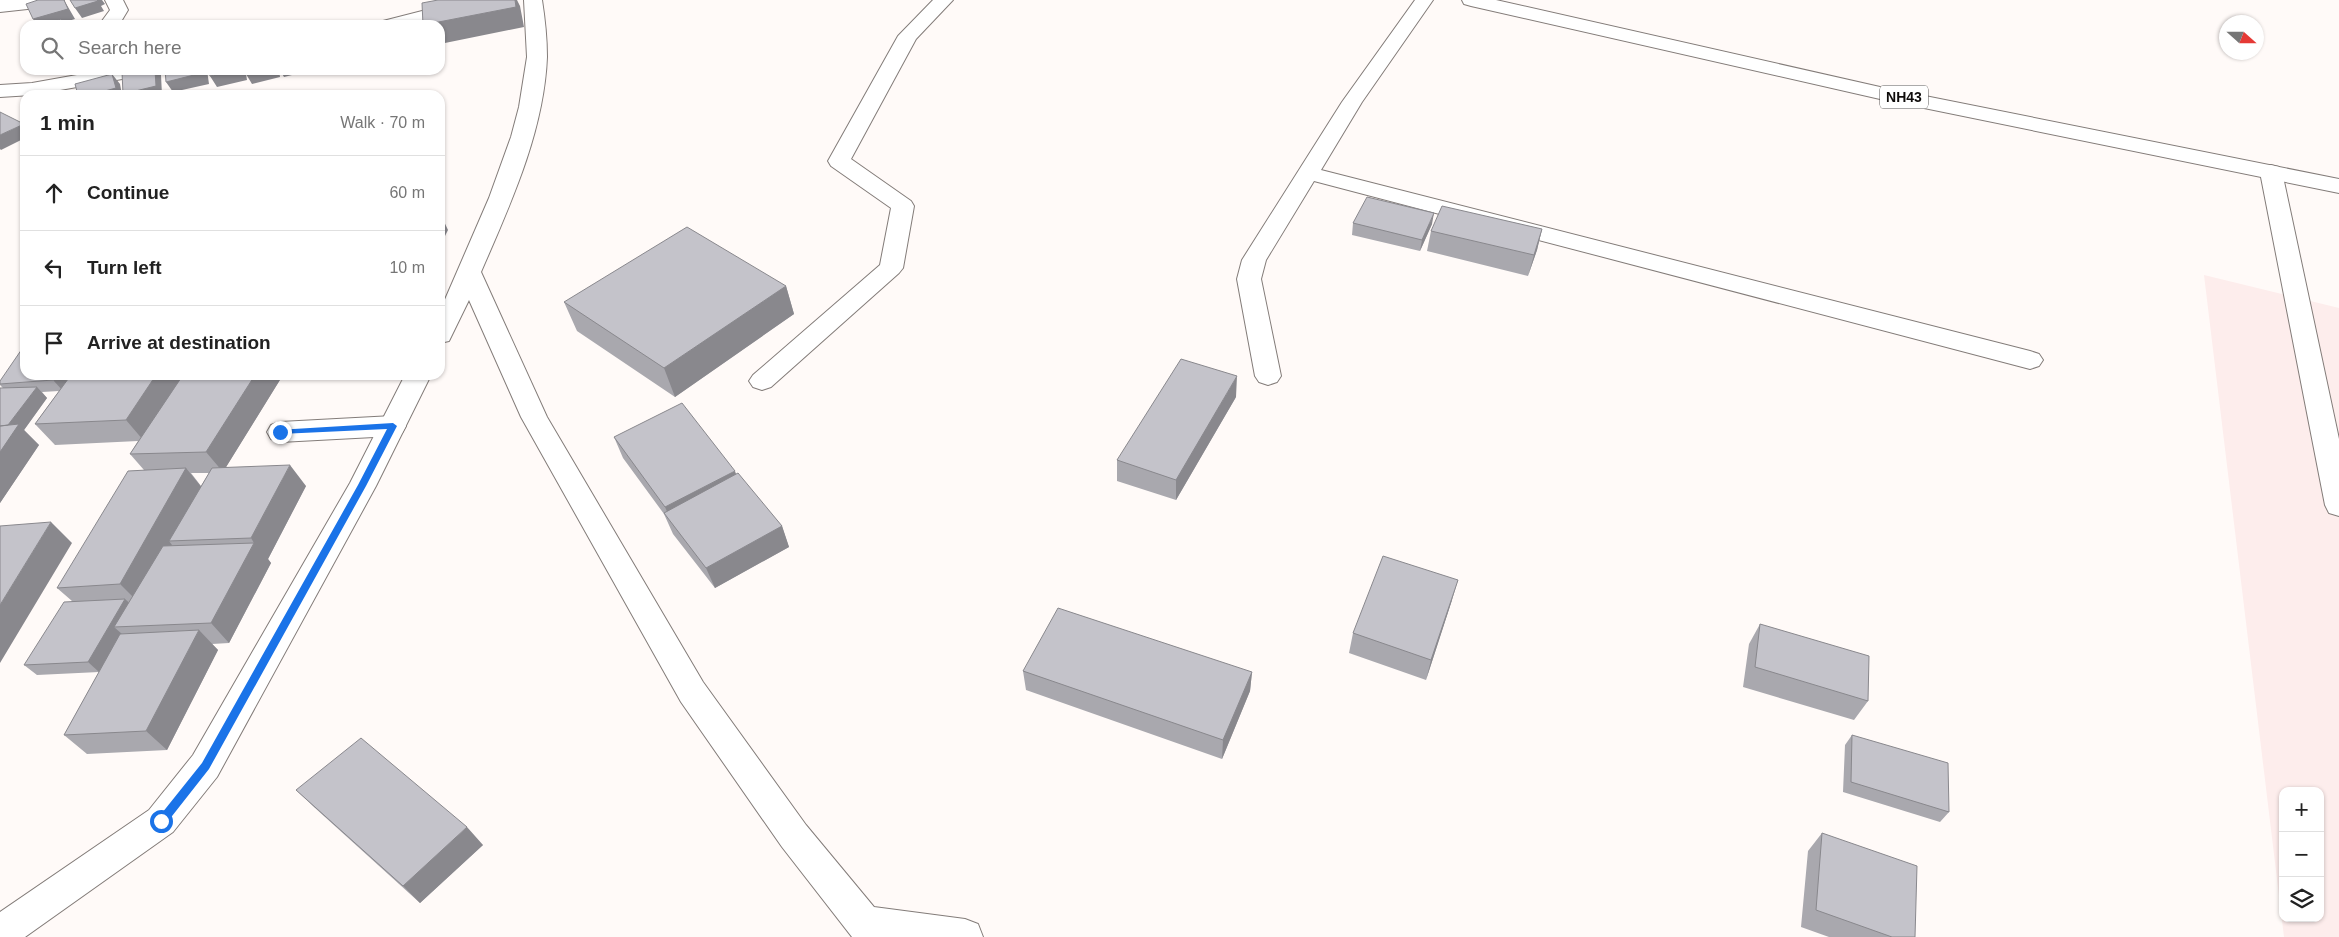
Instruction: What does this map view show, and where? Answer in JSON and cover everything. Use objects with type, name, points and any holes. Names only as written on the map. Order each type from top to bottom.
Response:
[{"type":"main road","points":[[0,6],[55,0]]},
{"type":"main road","points":[[112,20],[119,10],[114,0]]},
{"type":"main road","points":[[409,20],[487,0]]},
{"type":"main road","points":[[445,324],[469,272],[512,164],[526,116],[535,76],[537,44],[533,0]]},
{"type":"main road","points":[[762,380],[891,268],[903,206],[839,161],[908,36],[943,0]]},
{"type":"main road","points":[[1268,376],[1248,279],[1254,260],[1352,102],[1424,0]]},
{"type":"main road","name":"NH43","points":[[1471,0],[1880,92],[2339,186]]},
{"type":"main road","points":[[55,86],[67,75]]},
{"type":"main road","points":[[0,91],[55,86],[112,75]]},
{"type":"main road","points":[[0,107],[20,96]]},
{"type":"main road","points":[[2271,172],[2339,505]]},
{"type":"main road","points":[[1308,174],[2030,360]]},
{"type":"main road","points":[[469,272],[534,417],[692,692],[794,836],[867,930],[966,937]]},
{"type":"main road","points":[[0,933],[161,821],[205,766],[344,520],[416,380]]},
{"type":"main road","points":[[280,432],[393,426]]},
{"type":"shaded area","points":[[2204,275],[2339,308],[2339,937],[2284,937],[2282,922],[2324,922],[2324,787],[2279,787],[2279,896]]},
{"type":"building","points":[[38,0],[64,0],[68,9],[33,19],[26,4]]},
{"type":"building","points":[[70,0],[97,0],[98,1],[75,8]]},
{"type":"building","points":[[438,0],[515,0],[516,7],[445,21],[423,20],[422,3]]},
{"type":"building","points":[[112,75],[116,88],[109,90],[77,90],[75,84]]},
{"type":"building","points":[[122,75],[155,75],[156,86],[140,90],[123,90]]},
{"type":"building","points":[[165,75],[194,75],[166,82]]},
{"type":"building","points":[[0,112],[20,122],[20,126],[0,135]]},
{"type":"building","points":[[1367,197],[1434,213],[1422,240],[1353,223]]},
{"type":"building","points":[[1442,206],[1542,229],[1534,255],[1431,231]]},
{"type":"building","points":[[687,227],[786,286],[664,368],[564,302]]},
{"type":"building","points":[[20,352],[20,380],[53,380],[0,384],[0,381]]},
{"type":"building","points":[[1181,359],[1237,376],[1176,480],[1117,460]]},
{"type":"building","points":[[67,380],[153,380],[126,420],[35,424]]},
{"type":"building","points":[[180,380],[252,380],[206,452],[130,454]]},
{"type":"building","points":[[37,387],[8,425],[0,426],[0,388]]},
{"type":"building","points":[[682,403],[735,471],[665,507],[614,437]]},
{"type":"building","points":[[19,424],[0,452],[0,426]]},
{"type":"building","points":[[290,465],[251,538],[169,541],[212,468]]},
{"type":"building","points":[[186,468],[120,584],[57,588],[128,471]]},
{"type":"building","points":[[738,473],[782,526],[706,568],[664,513]]},
{"type":"building","points":[[51,522],[0,605],[0,526]]},
{"type":"building","points":[[254,543],[211,623],[114,627],[163,546]]},
{"type":"building","points":[[1383,556],[1458,580],[1431,660],[1353,633]]},
{"type":"building","points":[[125,599],[88,662],[24,665],[64,602]]},
{"type":"building","points":[[1058,608],[1252,672],[1223,740],[1023,671]]},
{"type":"building","points":[[1760,624],[1869,656],[1868,701],[1755,667]]},
{"type":"building","points":[[199,630],[146,731],[64,735],[120,634]]},
{"type":"building","points":[[1852,735],[1948,763],[1949,812],[1851,782]]},
{"type":"building","points":[[361,738],[467,827],[403,886],[296,790]]},
{"type":"building","points":[[1822,833],[1917,866],[1915,937],[1892,937],[1816,910]]},
{"type":"route","points":[[161,821],[205,766],[362,486],[393,426],[280,432]]}]
